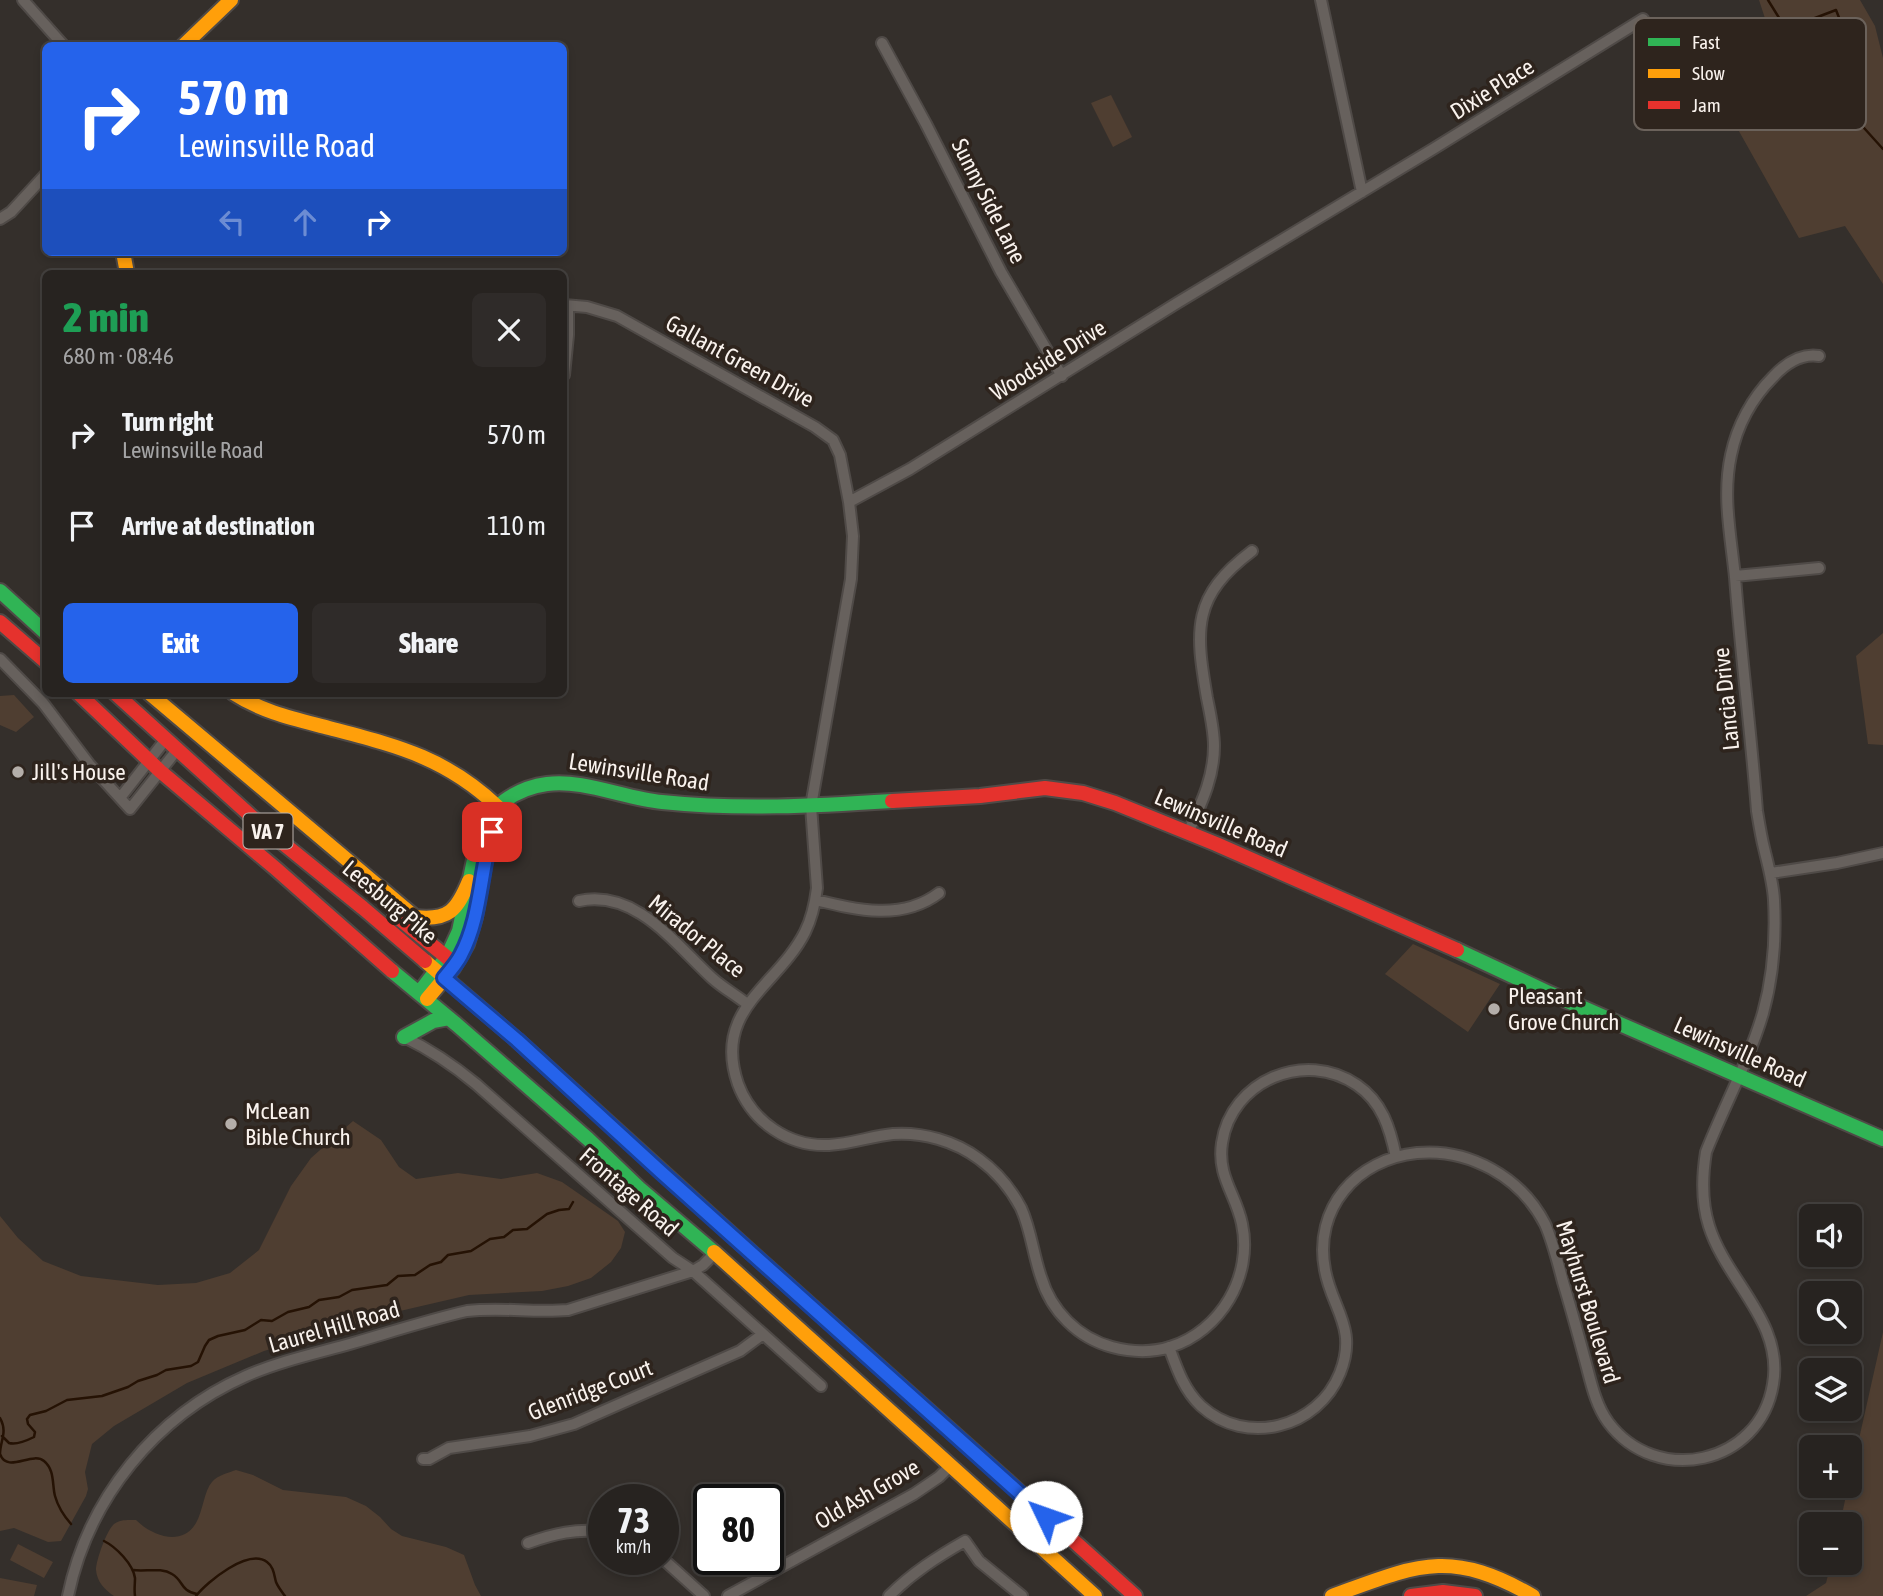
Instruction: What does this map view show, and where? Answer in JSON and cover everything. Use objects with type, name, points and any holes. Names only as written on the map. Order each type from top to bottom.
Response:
[{"type":"main road","points":[[187,42],[231,0]]},
{"type":"main road","points":[[2,593],[42,620]]},
{"type":"main road","points":[[2,593],[42,629]]},
{"type":"main road","points":[[0,622],[42,659]]},
{"type":"main road","points":[[82,697],[160,771]]},
{"type":"main road","name":"Leesburg Pike","points":[[119,697],[263,827],[363,908],[527,1049],[1135,1596]]},
{"type":"main road","points":[[154,697],[415,917],[430,920],[445,916],[462,900],[469,881]]},
{"type":"main road","points":[[240,697],[260,709],[427,757],[475,784],[498,807]]},
{"type":"main road","points":[[172,744],[208,756],[450,961]]},
{"type":"main road","name":"VA 7","points":[[160,771],[449,1018],[715,1253],[1095,1596]]},
{"type":"main road","name":"Lewinsville Road","points":[[423,996],[450,961],[459,932],[479,836],[487,816],[512,796],[526,789],[557,782],[658,802],[761,808],[981,796],[1045,788],[1064,789],[1115,803],[1188,832],[1883,1139]]},
{"type":"main road","name":"Lewinsville Road","points":[[450,961],[461,956],[474,917],[498,807]]},
{"type":"main road","points":[[404,1037],[433,1021],[449,1018]]},
{"type":"main road","points":[[1332,1596],[1400,1572],[1429,1566],[1458,1566],[1489,1574],[1533,1596]]},
{"type":"main road","points":[[1104,1568],[1143,1596]]},
{"type":"main road","points":[[1357,1596],[1385,1578]]},
{"type":"main road","points":[[1411,1596],[1442,1591],[1475,1596]]},
{"type":"street","points":[[23,0],[60,42]]},
{"type":"street","points":[[1321,0],[1362,192]]},
{"type":"street","name":"Dixie Place","points":[[1362,192],[1634,25]]},
{"type":"street","name":"Sunny Side Lane","points":[[882,43],[1001,272],[1062,376]]},
{"type":"street","points":[[0,219],[42,178]]},
{"type":"street","name":"Woodside Drive","points":[[849,502],[910,469],[1362,192]]},
{"type":"street","name":"Gallant Green Drive","points":[[567,306],[587,307],[617,316],[824,433],[838,447],[849,502]]},
{"type":"street","points":[[567,320],[567,345]]},
{"type":"street","name":"Lancia Drive","points":[[1738,1076],[1756,1033],[1768,987],[1773,946],[1774,902],[1771,873],[1757,811],[1727,492],[1728,473],[1736,435],[1754,399],[1777,372],[1800,357],[1819,356]]},
{"type":"street","points":[[849,502],[853,536],[851,579],[811,806],[816,900],[811,919],[796,947],[747,1004],[734,1037],[735,1073],[754,1113],[767,1125],[790,1139],[814,1144],[840,1143],[894,1134],[931,1137],[962,1148],[989,1167],[1012,1193],[1027,1225],[1046,1292],[1064,1318],[1076,1329],[1105,1345],[1135,1351],[1151,1351],[1186,1341],[1211,1323],[1226,1305],[1237,1284],[1243,1261],[1244,1237],[1237,1207],[1223,1172],[1222,1143],[1230,1116],[1246,1095],[1260,1083],[1286,1072],[1315,1069],[1343,1076],[1367,1093],[1377,1104],[1390,1129],[1396,1157]]},
{"type":"street","points":[[1188,832],[1205,796],[1213,762],[1212,726],[1200,653],[1203,608],[1226,572],[1252,551]]},
{"type":"street","points":[[1735,576],[1819,568]]},
{"type":"street","points":[[0,659],[43,703],[89,764],[130,809],[160,771],[172,744]]},
{"type":"street","points":[[120,798],[148,760],[172,744]]},
{"type":"street","points":[[1771,873],[1883,853]]},
{"type":"street","points":[[816,900],[862,910],[892,912],[919,905],[939,893]]},
{"type":"street","name":"Mirador Place","points":[[579,901],[591,898],[613,901],[644,916],[675,940],[714,979],[747,1004]]},
{"type":"street","name":"Frontage Road","points":[[404,1037],[427,1048],[458,1069],[673,1258],[693,1271],[821,1386]]},
{"type":"street","name":"Mayhurst Boulevard","points":[[1169,1347],[1178,1372],[1192,1396],[1202,1407],[1226,1422],[1268,1428],[1297,1420],[1320,1404],[1337,1382],[1342,1368],[1346,1340],[1341,1312],[1325,1273],[1323,1250],[1331,1212],[1347,1187],[1368,1169],[1396,1157],[1420,1153],[1454,1155],[1486,1166],[1515,1185],[1534,1207],[1551,1239],[1595,1399],[1609,1424],[1630,1444],[1657,1457],[1686,1461],[1717,1455],[1753,1429],[1768,1404],[1775,1375],[1773,1352],[1766,1328],[1716,1244],[1704,1209],[1702,1190],[1706,1153],[1738,1076]]},
{"type":"street","name":"Laurel Hill Road","points":[[68,1596],[89,1531],[130,1464],[172,1421],[223,1386],[272,1366],[458,1313],[491,1309],[568,1310],[693,1271],[715,1253]]},
{"type":"street","name":"Glenridge Court","points":[[423,1459],[429,1459],[449,1448],[530,1436],[574,1424],[740,1351],[763,1334]]},
{"type":"street","name":"Old Ash Grove","points":[[728,1596],[914,1494],[951,1465]]},
{"type":"street","points":[[528,1544],[552,1535],[588,1531]]},
{"type":"street","points":[[889,1596],[906,1579],[965,1541],[979,1561],[1022,1596]]},
{"type":"street","points":[[679,1573],[704,1596]]},
{"type":"shaded area","points":[[1759,0],[1860,0],[1875,26],[1883,58],[1883,284],[1845,226],[1799,238],[1738,130],[1866,130],[1866,18],[1765,18]]},
{"type":"shaded area","points":[[1111,95],[1132,137],[1113,147],[1091,103]]},
{"type":"shaded area","points":[[1883,633],[1883,745],[1868,744],[1856,656]]},
{"type":"shaded area","points":[[14,695],[34,717],[16,732],[0,725],[0,696]]},
{"type":"shaded area","points":[[1413,944],[1500,984],[1468,1032],[1385,974]]},
{"type":"shaded area","points":[[353,1121],[381,1140],[399,1167],[416,1179],[458,1173],[501,1179],[537,1173],[562,1182],[618,1221],[625,1232],[621,1248],[611,1262],[591,1278],[568,1286],[542,1291],[469,1295],[387,1314],[264,1351],[187,1383],[114,1426],[92,1444],[85,1472],[88,1489],[86,1496],[61,1541],[48,1542],[14,1528],[0,1531],[0,1216],[18,1238],[43,1261],[81,1276],[158,1285],[196,1283],[230,1273],[259,1250],[291,1186],[311,1158]]},
{"type":"shaded area","points":[[1883,1332],[1883,1596],[1806,1596],[1826,1583],[1828,1575],[1862,1575],[1862,1512],[1843,1512],[1845,1498],[1862,1498],[1862,1435],[1860,1435]]},
{"type":"shaded area","points":[[236,1470],[283,1490],[346,1497],[366,1506],[402,1536],[446,1547],[464,1555],[481,1596],[114,1596],[105,1588],[98,1578],[96,1565],[105,1539],[114,1524],[136,1520],[158,1534],[175,1537],[183,1535],[196,1523],[212,1482]]},
{"type":"shaded area","points":[[18,1544],[53,1562],[44,1578],[10,1560]]},
{"type":"shaded area","points":[[0,1578],[37,1585],[34,1596],[0,1596]]},
{"type":"waterway","points":[[1768,0],[1779,18]]},
{"type":"waterway","points":[[1815,18],[1836,10],[1839,18]]},
{"type":"waterway","points":[[1866,130],[1883,149]]},
{"type":"waterway","points":[[2,1436],[9,1443],[18,1443],[34,1437],[35,1432],[27,1419],[30,1415],[46,1411],[67,1400],[102,1396],[166,1370],[191,1366],[198,1362],[209,1340],[218,1336],[245,1330],[261,1320],[272,1321],[288,1312],[309,1307],[319,1300],[339,1297],[352,1290],[387,1285],[398,1276],[415,1275],[430,1265],[441,1262],[448,1255],[471,1251],[490,1239],[504,1237],[513,1230],[527,1229],[547,1214],[569,1209],[573,1202]]},
{"type":"waterway","points":[[0,1418],[4,1432],[0,1454],[3,1460],[14,1462],[33,1458],[44,1461],[52,1473],[58,1504],[71,1524]]},
{"type":"waterway","points":[[104,1541],[114,1547],[131,1567],[135,1578],[135,1596]]},
{"type":"waterway","points":[[196,1596],[229,1568],[249,1559],[259,1559],[271,1566],[277,1584],[285,1596]]},
{"type":"waterway","points":[[133,1570],[168,1572],[188,1591],[197,1594]]},
{"type":"traffic: fast","points":[[0,591],[42,629]]},
{"type":"traffic: fast","points":[[419,993],[448,955],[459,931],[483,826],[496,808],[525,790],[547,784],[575,784],[648,800],[748,807],[892,801]]},
{"type":"traffic: fast","points":[[1457,950],[1883,1139]]},
{"type":"traffic: fast","points":[[392,971],[588,1139],[639,1188],[714,1252]]},
{"type":"traffic: fast","points":[[404,1037],[433,1021],[449,1018]]},
{"type":"traffic: fast","points":[[743,1245],[1007,1481]]},
{"type":"traffic: slow","points":[[187,42],[231,0]]},
{"type":"traffic: slow","points":[[124,256],[126,270]]},
{"type":"traffic: slow","points":[[154,697],[415,917],[444,915],[456,906],[469,881]]},
{"type":"traffic: slow","points":[[240,697],[279,714],[377,741],[419,756],[459,776],[498,807]]},
{"type":"traffic: slow","points":[[427,999],[453,968],[467,944],[498,807]]},
{"type":"traffic: slow","points":[[425,961],[517,1040],[743,1245]]},
{"type":"traffic: slow","points":[[714,1252],[1095,1596]]},
{"type":"traffic: slow","points":[[1332,1596],[1387,1576],[1433,1566],[1478,1571],[1533,1596]]},
{"type":"traffic: jam","points":[[0,622],[42,659]]},
{"type":"traffic: jam","points":[[82,697],[160,771],[392,971]]},
{"type":"traffic: jam","points":[[119,697],[263,827],[425,961]]},
{"type":"traffic: jam","points":[[892,801],[980,796],[1045,788],[1083,793],[1115,803],[1216,844],[1457,950]]},
{"type":"traffic: jam","points":[[395,915],[455,964]]},
{"type":"traffic: jam","points":[[1007,1481],[1135,1596]]},
{"type":"traffic: jam","points":[[1411,1596],[1443,1592],[1475,1596]]},
{"type":"place","name":"Jill's House","points":[[18,772]]},
{"type":"place","name":"Pleasant Grove Church","points":[[1494,1009]]},
{"type":"place","name":"McLean Bible Church","points":[[231,1124]]},
{"type":"route","points":[[492,832],[468,937],[461,956],[444,978],[517,1040],[1046,1517]]}]
